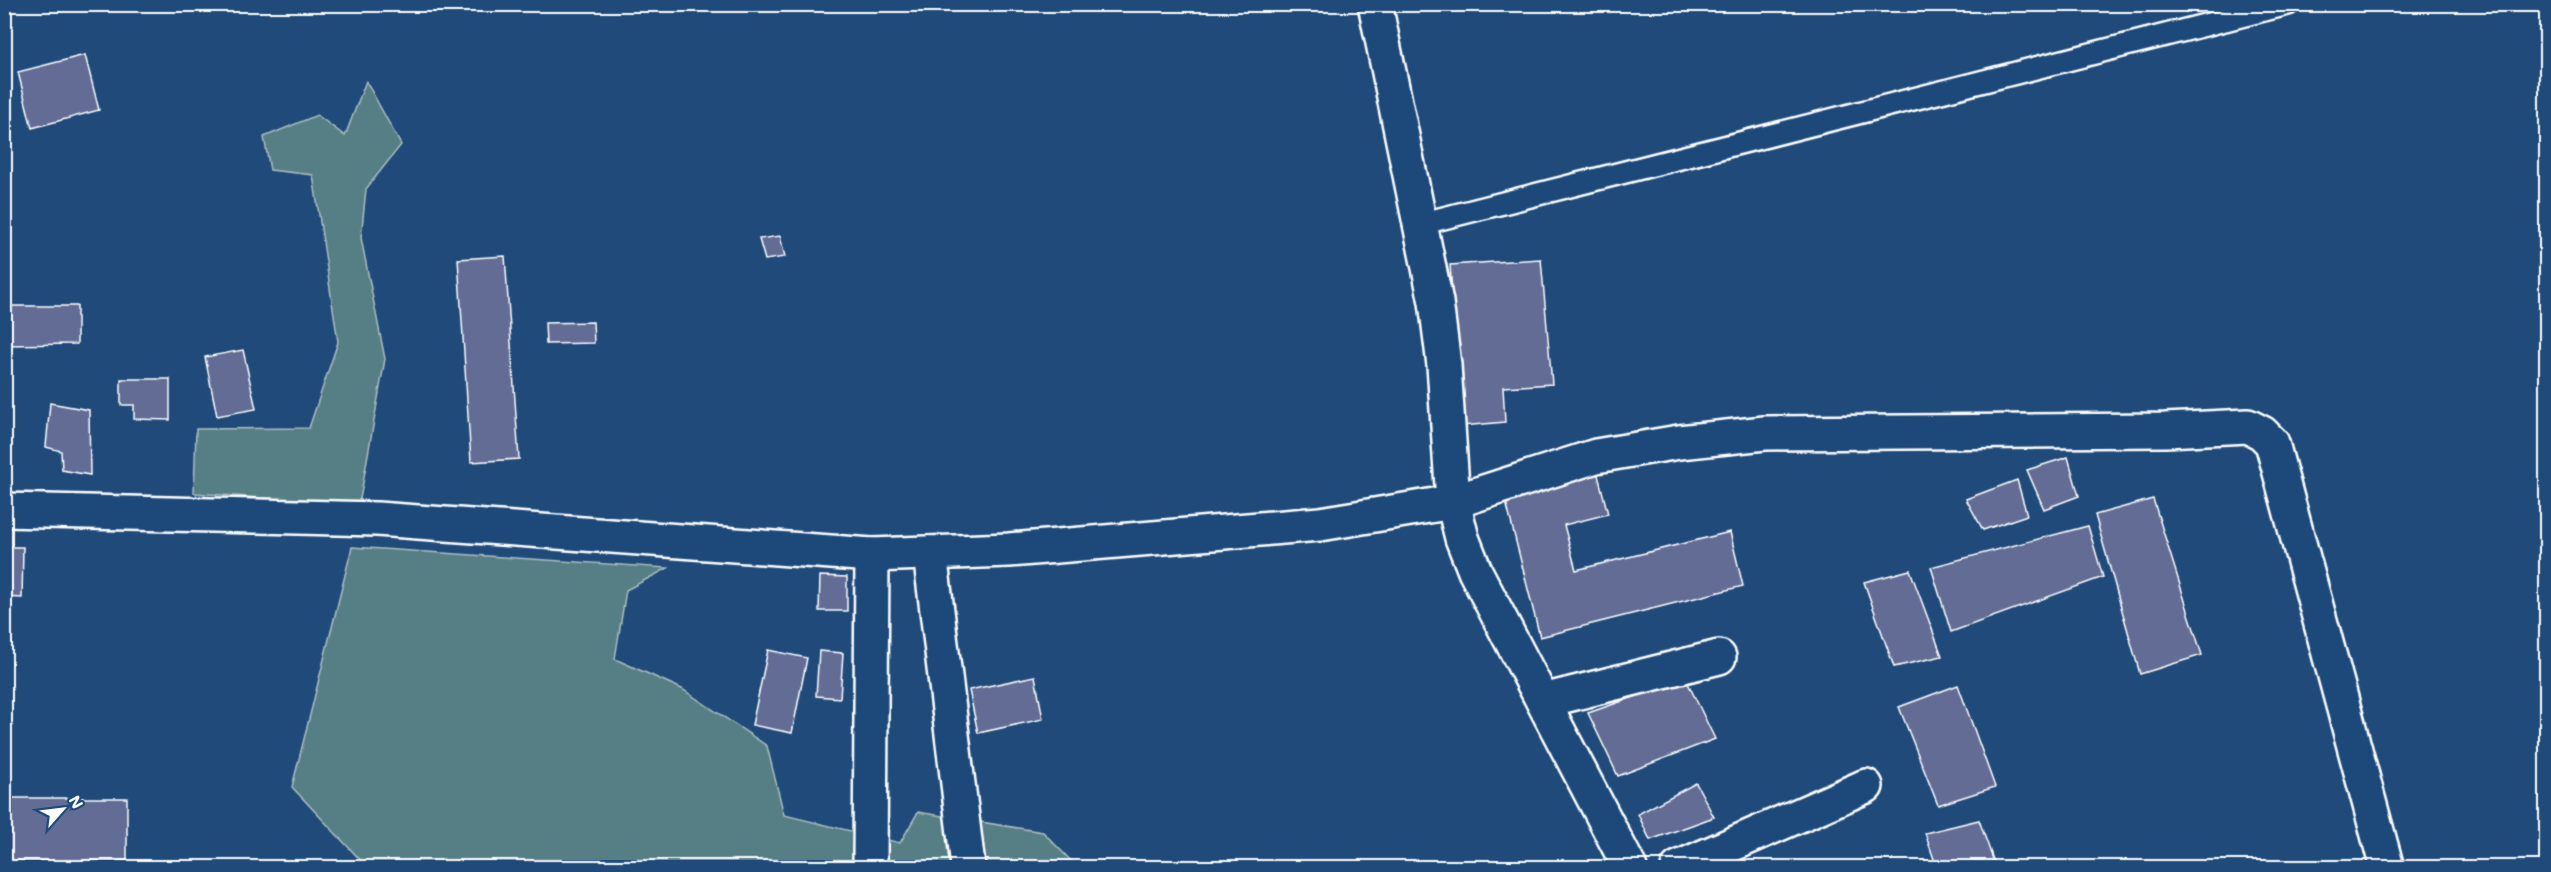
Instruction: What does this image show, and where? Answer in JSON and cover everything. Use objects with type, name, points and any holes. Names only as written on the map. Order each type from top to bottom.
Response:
[{"type":"street","points":[[1375,4],[1436,302],[1444,365],[1453,502],[1462,538],[1475,572],[1630,867]]},
{"type":"street","points":[[4,510],[377,519],[872,555],[930,553],[1009,550],[1320,524],[1453,502],[1596,456],[1679,442],[1766,433],[2165,430],[2248,426],[2262,433],[2272,443],[2387,867]]},
{"type":"street","points":[[930,553],[968,866]]},
{"type":"street","points":[[870,867],[872,555]]},
{"type":"street","points":[[1543,701],[1719,657]]},
{"type":"street","points":[[1678,867],[1866,786]]},
{"type":"lane","points":[[1420,224],[2288,4]]},
{"type":"green space","points":[[366,81],[401,145],[366,189],[361,238],[385,359],[359,505],[194,493],[196,429],[309,428],[338,342],[313,175],[270,170],[264,137],[317,115],[345,136]]},
{"type":"green space","points":[[352,547],[668,568],[626,590],[615,659],[682,689],[767,746],[784,815],[900,843],[918,812],[1043,832],[1077,867],[367,867],[292,787]]},
{"type":"building","points":[[85,55],[99,110],[32,128],[18,72]]},
{"type":"building","points":[[780,236],[785,257],[765,260],[759,239]]},
{"type":"building","points":[[505,256],[519,459],[471,462],[458,259]]},
{"type":"building","points":[[1541,259],[1552,384],[1503,387],[1505,422],[1462,426],[1450,265]]},
{"type":"building","points":[[4,306],[77,306],[77,344],[4,345]]},
{"type":"building","points":[[593,322],[594,343],[546,344],[545,323]]},
{"type":"building","points":[[243,350],[256,409],[217,416],[205,357]]},
{"type":"building","points":[[121,379],[170,379],[170,420],[134,419],[134,405],[121,405]]},
{"type":"building","points":[[50,403],[89,410],[90,475],[62,470],[61,451],[46,447]]},
{"type":"building","points":[[2068,457],[2079,496],[2044,509],[2027,470]]},
{"type":"building","points":[[1596,467],[1608,514],[1564,525],[1576,570],[1730,532],[1743,586],[1540,637],[1503,490]]},
{"type":"building","points":[[2017,480],[2027,515],[1983,530],[1966,499]]},
{"type":"building","points":[[2153,499],[2202,655],[2140,674],[2095,515]]},
{"type":"building","points":[[2088,526],[2103,577],[1951,632],[1931,567]]},
{"type":"building","points":[[4,547],[23,547],[22,598],[4,597]]},
{"type":"building","points":[[1910,570],[1942,656],[1894,667],[1864,582]]},
{"type":"building","points":[[820,576],[847,577],[847,611],[819,611]]},
{"type":"building","points":[[768,650],[807,658],[792,733],[752,725]]},
{"type":"building","points":[[819,651],[843,653],[840,698],[816,696]]},
{"type":"building","points":[[1035,676],[1043,719],[978,733],[969,690]]},
{"type":"building","points":[[1686,679],[1715,739],[1618,776],[1588,713]]},
{"type":"building","points":[[1958,685],[1995,787],[1938,805],[1899,707]]},
{"type":"building","points":[[1696,783],[1714,817],[1650,840],[1638,814]]},
{"type":"building","points":[[4,798],[127,798],[127,861],[4,861]]},
{"type":"building","points":[[1979,820],[1996,868],[1937,868],[1925,833]]}]
